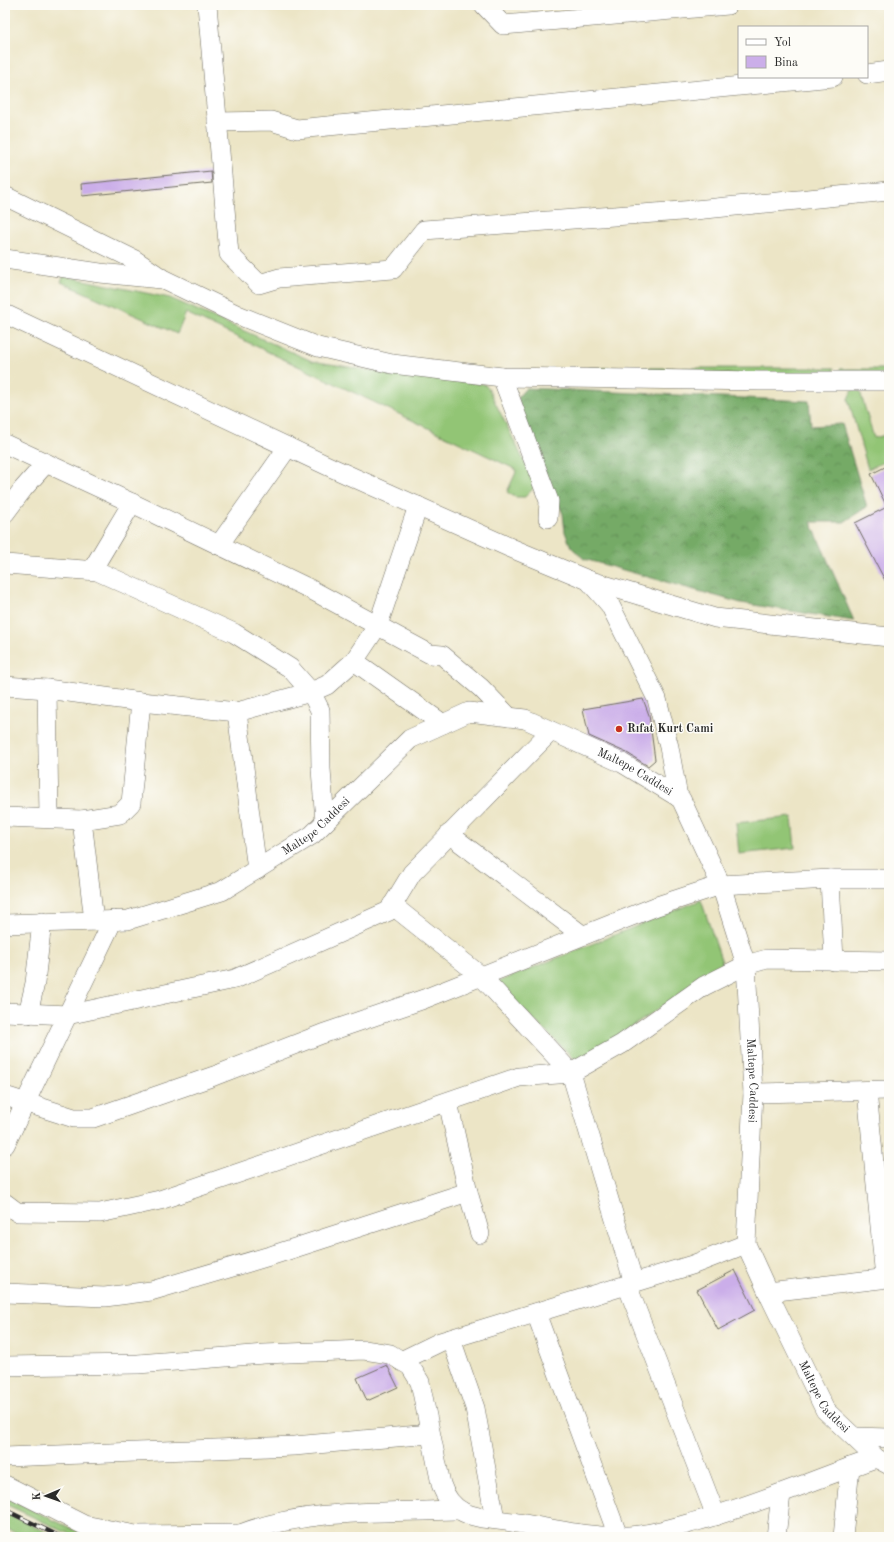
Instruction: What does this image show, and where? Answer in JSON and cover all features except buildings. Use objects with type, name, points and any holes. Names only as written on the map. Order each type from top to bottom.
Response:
[{"type":"street","points":[[207,5],[228,254],[259,284],[279,278],[393,269],[424,230],[695,210],[889,191]]},
{"type":"street","points":[[484,5],[503,25],[728,5]]},
{"type":"street","points":[[868,74],[889,72]]},
{"type":"street","points":[[217,122],[271,121],[297,129],[823,78]]},
{"type":"street","points":[[5,196],[135,260],[163,279],[238,314],[318,347],[392,364],[502,377],[760,381],[889,381]]},
{"type":"street","points":[[5,259],[100,273],[163,279]]},
{"type":"street","points":[[5,314],[288,447],[511,548],[588,580],[715,618],[889,637]]},
{"type":"street","points":[[502,377],[549,501],[548,518]]},
{"type":"street","points":[[5,444],[132,503],[308,588],[430,654],[442,655],[481,688],[509,717]]},
{"type":"street","points":[[219,545],[288,447]]},
{"type":"street","points":[[5,513],[23,489],[46,463]]},
{"type":"street","points":[[92,570],[132,503]]},
{"type":"street","points":[[5,686],[47,689],[141,702],[237,712],[311,692],[327,685],[354,661],[378,625],[418,506]]},
{"type":"street","points":[[5,564],[97,571],[234,633],[290,668],[311,692],[320,710],[321,769],[325,822]]},
{"type":"street","points":[[588,580],[610,605],[657,699],[669,747],[678,797]]},
{"type":"street","points":[[354,661],[443,724]]},
{"type":"street","points":[[47,689],[49,818]]},
{"type":"street","points":[[5,817],[82,820],[120,814],[131,803],[141,702]]},
{"type":"street","points":[[237,712],[257,870]]},
{"type":"street","name":"Maltepe Caddesi","points":[[5,924],[128,920],[222,891],[312,835],[410,739],[469,712],[525,720],[622,763],[678,797],[681,799],[721,885],[746,965],[753,1092],[746,1244],[825,1410],[883,1461]]},
{"type":"street","points":[[5,1012],[67,1015],[236,979],[389,911],[412,873],[551,731]]},
{"type":"street","points":[[82,820],[94,921]]},
{"type":"street","points":[[449,834],[582,935]]},
{"type":"street","points":[[830,879],[834,961]]},
{"type":"street","points":[[5,1096],[74,1118],[93,1118],[214,1076],[322,1034],[424,999],[657,906],[721,885],[830,879],[889,879]]},
{"type":"street","points":[[392,905],[481,976],[571,1073],[631,1284],[709,1524]]},
{"type":"street","points":[[5,1145],[27,1102],[113,920]]},
{"type":"street","points":[[28,1014],[35,983],[42,922]]},
{"type":"street","points":[[5,1203],[17,1212],[100,1213],[160,1200],[519,1077],[571,1073],[622,1044],[704,986],[746,965],[767,959],[889,961]]},
{"type":"street","points":[[753,1092],[889,1090]]},
{"type":"street","points":[[768,1292],[887,1278],[881,1161],[867,1091]]},
{"type":"street","points":[[448,1102],[468,1192],[480,1234]]},
{"type":"street","points":[[5,1293],[105,1297],[151,1291],[273,1255],[468,1192]]},
{"type":"street","points":[[401,1361],[451,1339],[692,1265],[746,1244]]},
{"type":"street","points":[[536,1313],[630,1536]]},
{"type":"street","points":[[451,1339],[474,1408],[495,1519]]},
{"type":"street","points":[[5,1366],[138,1364],[264,1354],[364,1350],[390,1354],[410,1366],[420,1382],[443,1491],[445,1497],[456,1510]]},
{"type":"street","points":[[5,1457],[294,1446],[430,1434]]},
{"type":"street","points":[[854,1437],[889,1438]]},
{"type":"street","points":[[5,1485],[84,1525],[136,1535],[244,1536],[265,1525],[322,1515],[456,1510],[472,1516],[495,1519],[573,1535],[630,1536],[671,1528],[709,1524],[850,1467],[883,1461]]},
{"type":"street","points":[[843,1537],[850,1467]]},
{"type":"street","points":[[776,1537],[781,1494]]},
{"type":"green space","points":[[64,276],[170,298],[312,361],[386,373],[484,384],[488,388],[534,481],[533,489],[525,497],[515,497],[507,492],[517,470],[186,313],[177,334],[61,282]]},
{"type":"green space","points":[[588,368],[834,368],[834,376],[587,372]]},
{"type":"green space","points":[[840,369],[889,369],[889,376],[838,373]]},
{"type":"green space","points":[[526,388],[809,401],[811,426],[842,424],[867,507],[844,522],[811,522],[854,621],[741,603],[584,559],[571,547],[565,532],[563,514],[521,418],[518,397]]},
{"type":"green space","points":[[859,388],[874,438],[889,434],[889,460],[868,469],[848,399],[852,390]]},
{"type":"green space","points":[[792,817],[795,848],[739,854],[736,823]]},
{"type":"green space","points":[[701,900],[723,965],[579,1063],[495,983]]},
{"type":"green space","points":[[5,1497],[83,1534],[82,1537],[65,1532],[5,1504]]},
{"type":"green space","points":[[5,1513],[58,1537],[25,1537],[5,1528]]},
{"type":"railway","points":[[5,1510],[61,1537]]},
{"type":"place","name":"Rıfat Kurt Cami","points":[[619,729]]}]
